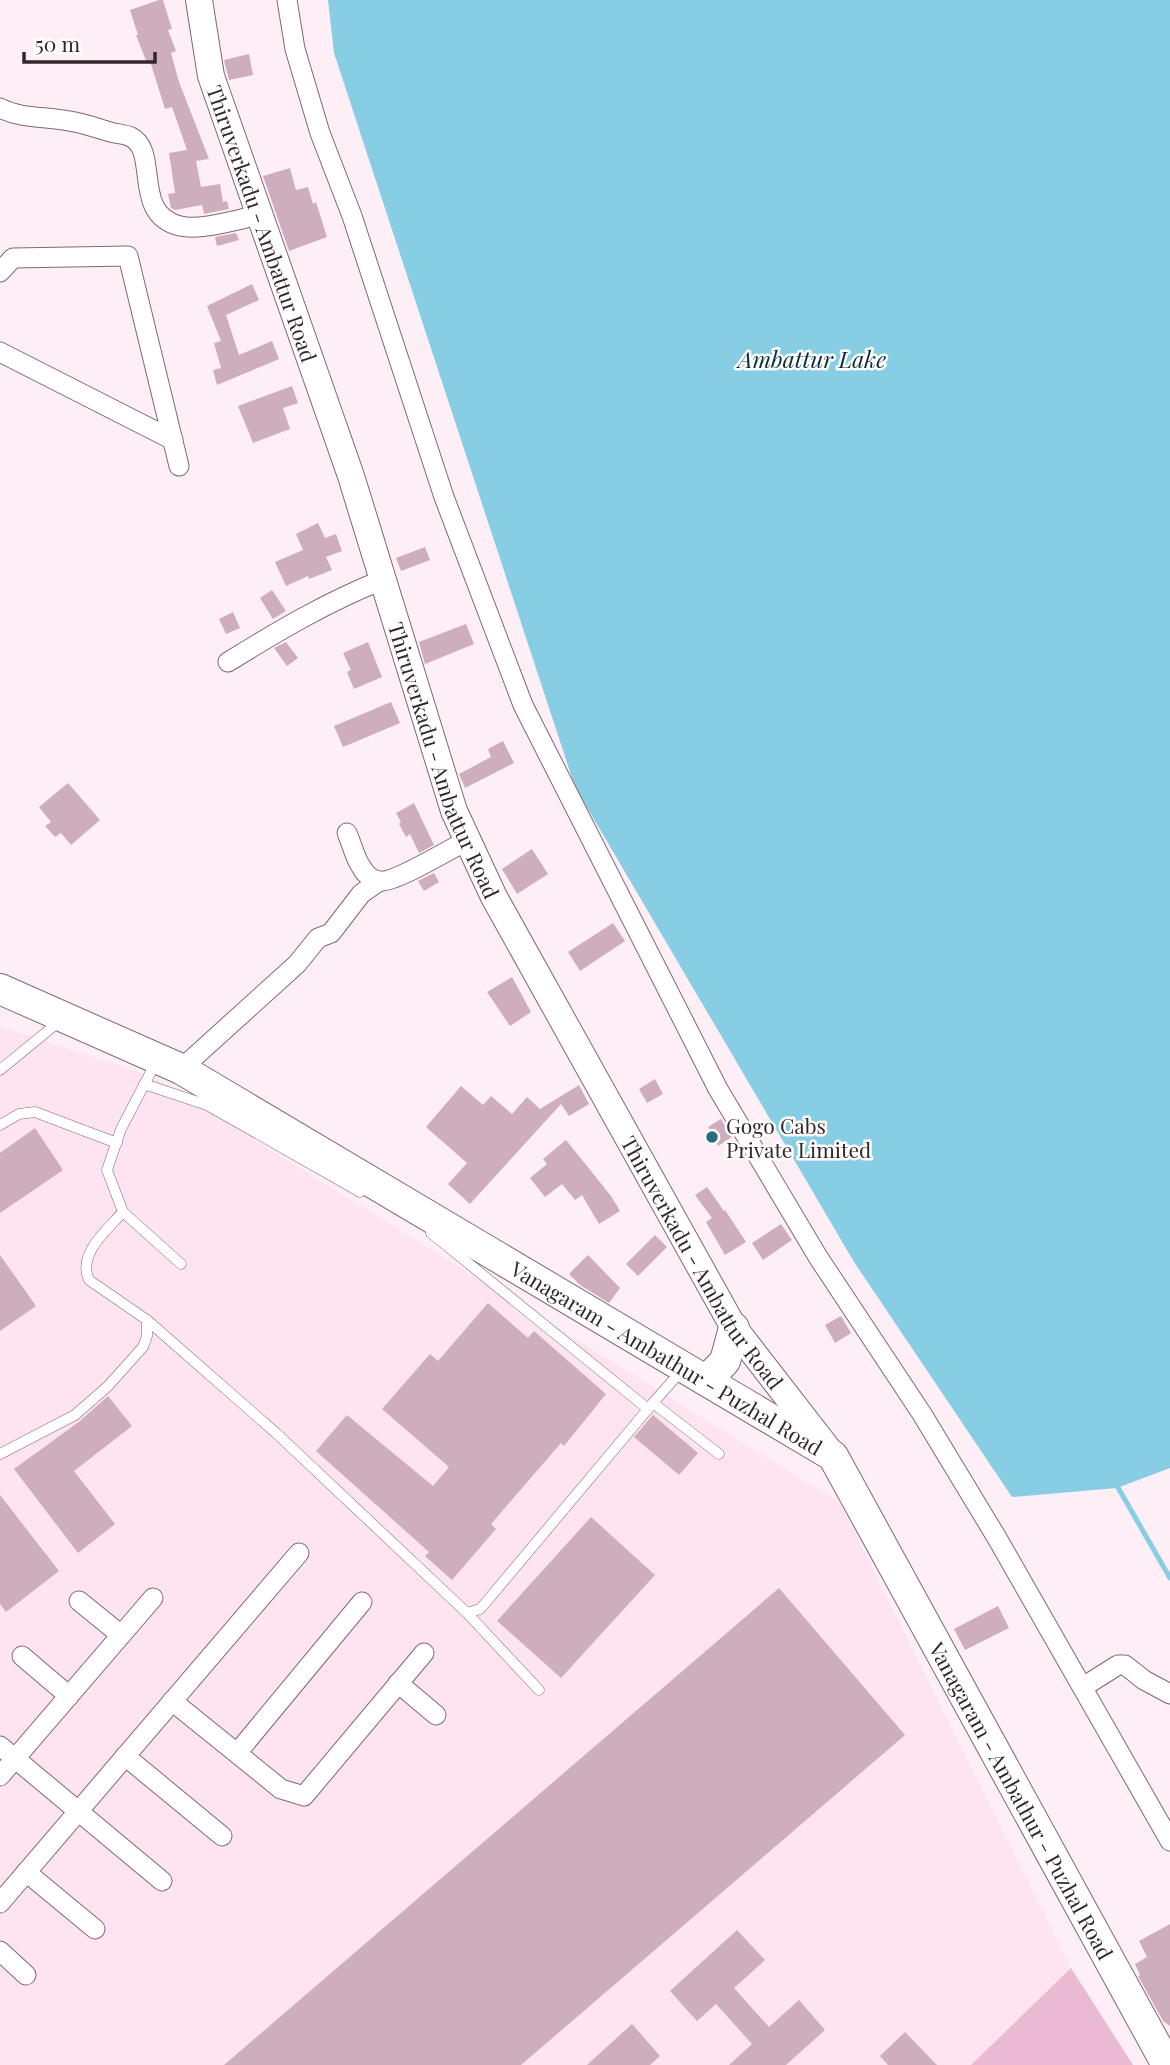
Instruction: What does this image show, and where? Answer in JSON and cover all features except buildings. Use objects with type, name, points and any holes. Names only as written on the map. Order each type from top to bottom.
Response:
[{"type":"main road","name":"Thiruverkadu - Ambattur Road","points":[[199,0],[211,76],[351,477],[454,811],[494,897],[734,1328],[833,1456]]},
{"type":"main road","name":"Vanagaram - Ambathur - Puzhal Road","points":[[0,989],[170,1064],[833,1456],[1167,2065]]},
{"type":"main road","points":[[696,1373],[725,1361],[734,1328]]},
{"type":"street","points":[[287,0],[295,49],[320,133],[352,216],[444,497],[523,705],[718,1089],[818,1257],[922,1414],[1083,1687],[1170,1841]]},
{"type":"street","points":[[0,108],[12,114],[68,121],[132,138],[141,145],[150,199],[156,211],[164,219],[180,226],[196,226],[260,215]]},
{"type":"street","points":[[0,272],[13,258],[128,256],[179,466]]},
{"type":"street","points":[[0,352],[173,440]]},
{"type":"street","points":[[228,662],[340,597],[382,580]]},
{"type":"street","points":[[347,833],[361,867],[371,878],[379,881],[404,874],[468,840]]},
{"type":"street","points":[[170,1064],[297,964],[318,938],[331,933],[361,894],[379,881]]},
{"type":"street","points":[[0,1903],[299,1553]]},
{"type":"street","points":[[0,1776],[7,1752],[69,1696],[153,1598]]},
{"type":"street","points":[[79,1601],[121,1635]]},
{"type":"street","points":[[237,1753],[362,1602]]},
{"type":"street","points":[[172,1701],[281,1789],[304,1796],[424,1653]]},
{"type":"street","points":[[22,1656],[69,1696]]},
{"type":"street","points":[[1083,1687],[1118,1665],[1125,1665],[1144,1680],[1170,1694]]},
{"type":"street","points":[[398,1683],[436,1714]]},
{"type":"street","points":[[7,1752],[77,1813],[162,1881]]},
{"type":"street","points":[[125,1756],[222,1836]]},
{"type":"street","points":[[26,1872],[94,1929]]},
{"type":"street","points":[[0,1951],[26,1975]]},
{"type":"lane","points":[[0,1070],[64,1017]]},
{"type":"lane","points":[[170,1064],[144,1084],[121,1129],[107,1171],[122,1212],[181,1264]]},
{"type":"lane","points":[[144,1084],[207,1105],[372,1199]]},
{"type":"lane","points":[[0,1125],[19,1114],[35,1112],[117,1143]]},
{"type":"lane","points":[[122,1212],[89,1254],[84,1270],[89,1280],[147,1320],[276,1433],[467,1613],[540,1690]]},
{"type":"lane","points":[[418,1226],[441,1241],[651,1406],[719,1454]]},
{"type":"lane","points":[[0,1454],[75,1415],[108,1387],[143,1347],[147,1336],[147,1320]]},
{"type":"lane","points":[[467,1613],[480,1609],[488,1601],[651,1406],[696,1373]]},
{"type":"shaded area","points":[[0,1026],[151,1076],[840,1503],[1071,1968],[971,2065],[0,2065]]},
{"type":"shaded area","points":[[1071,1968],[1133,2065],[971,2065]]},
{"type":"water","name":"Ambattur Lake","points":[[328,0],[1170,0],[1170,1468],[1117,1488],[1012,1497],[854,1262],[575,787],[334,53]]},
{"type":"waterway","points":[[1116,1484],[1170,1578]]},
{"type":"place","name":"Gogo Cabs Private Limited","points":[[712,1137]]}]
